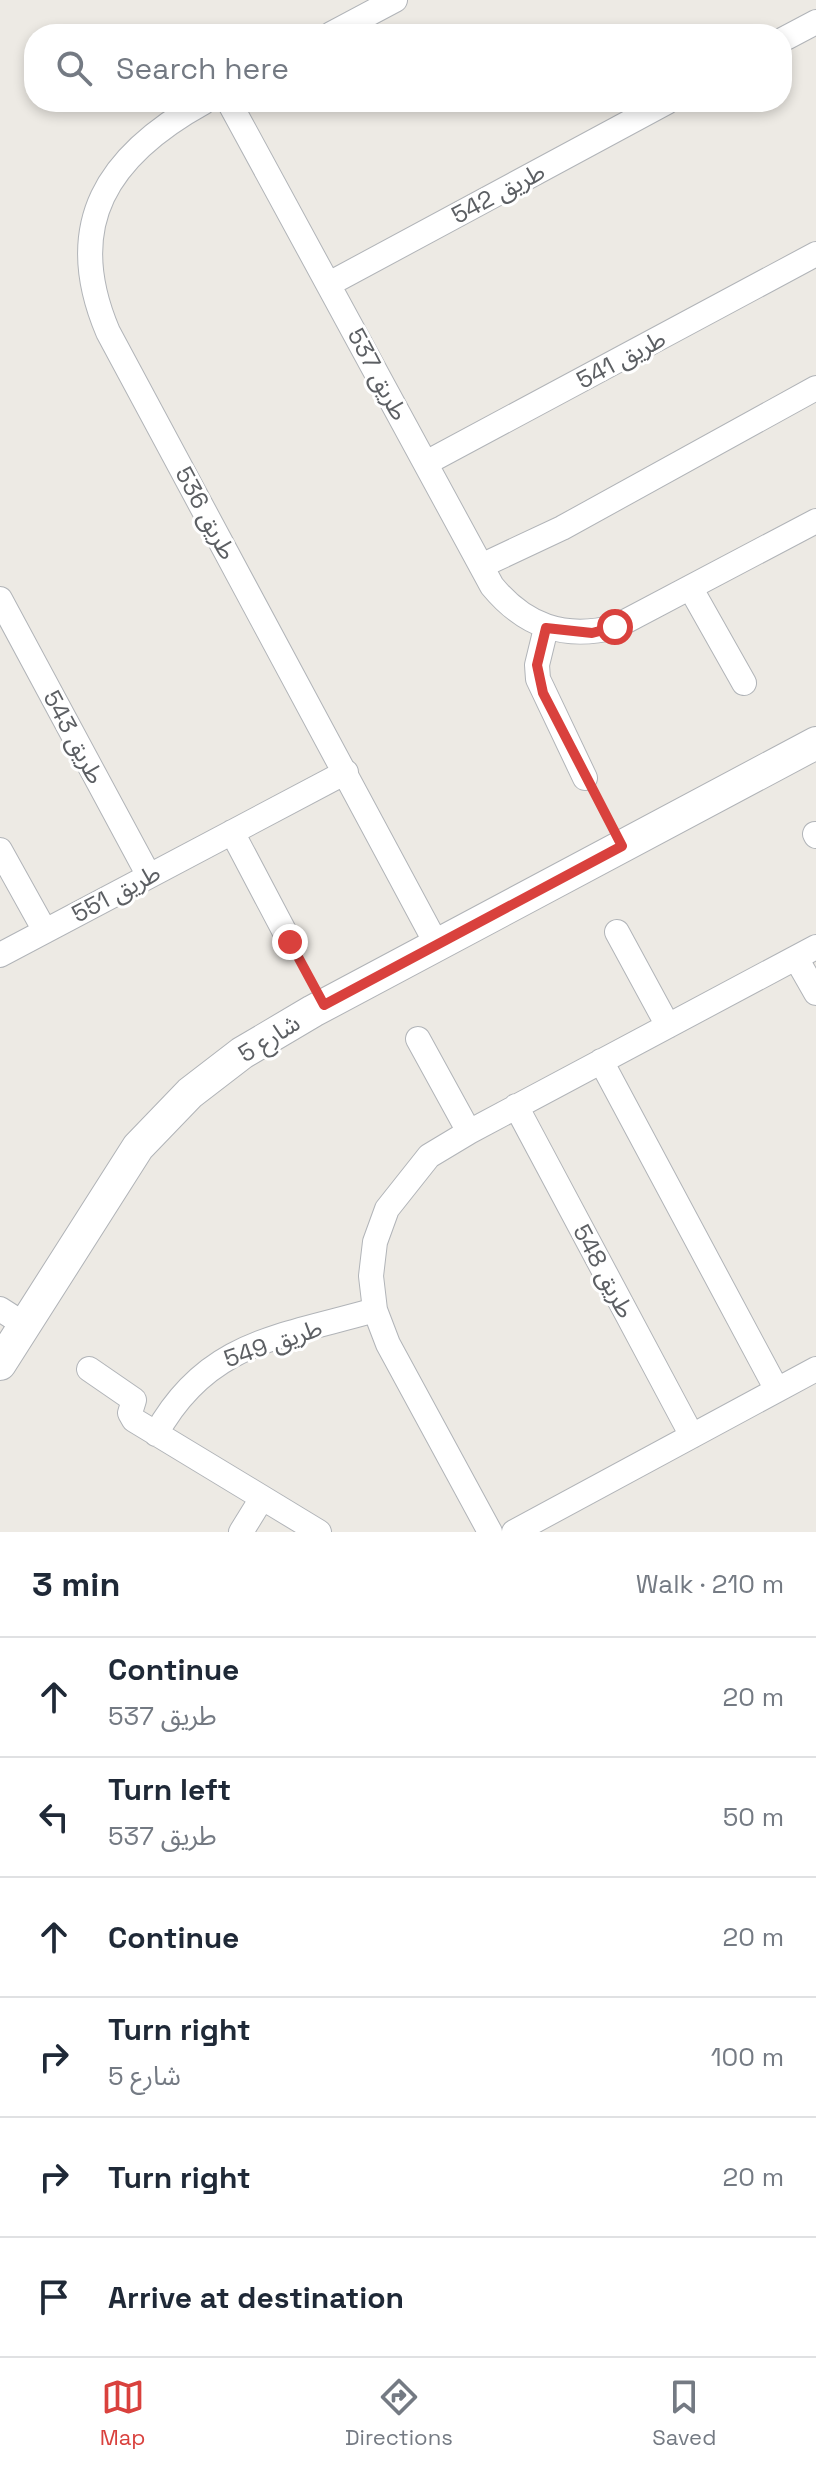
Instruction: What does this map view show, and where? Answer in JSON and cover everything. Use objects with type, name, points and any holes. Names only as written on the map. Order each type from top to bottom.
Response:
[{"type":"street","points":[[350,24],[395,0]]},
{"type":"street","points":[[792,35],[816,22]]},
{"type":"street","name":"طريق 536","points":[[189,112],[150,137],[123,161],[103,192],[91,226],[88,263],[94,299],[108,332],[437,945]]},
{"type":"street","name":"طريق 537","points":[[234,112],[481,566],[507,604],[546,628],[592,633],[615,627],[816,521]]},
{"type":"street","name":"طريق 542","points":[[329,284],[648,112]]},
{"type":"street","name":"طريق 541","points":[[426,463],[816,254]]},
{"type":"street","points":[[481,566],[562,528],[816,388]]},
{"type":"street","points":[[691,589],[744,683]]},
{"type":"street","name":"طريق 543","points":[[0,599],[149,876]]},
{"type":"street","points":[[546,628],[537,665],[538,679],[585,778]]},
{"type":"street","name":"شارع 5","points":[[0,1364],[12,1317],[138,1147],[190,1093],[242,1053],[324,1005],[816,743]]},
{"type":"street","name":"طريق 551","points":[[0,955],[346,772]]},
{"type":"street","points":[[232,832],[290,942]]},
{"type":"street","points":[[0,850],[45,931]]},
{"type":"street","points":[[617,932],[668,1026]]},
{"type":"street","points":[[490,1532],[388,1344],[375,1310],[371,1276],[374,1253],[387,1209],[429,1156],[516,1106],[806,952],[816,993]]},
{"type":"street","points":[[418,1039],[469,1132]]},
{"type":"street","points":[[601,1061],[777,1390]]},
{"type":"street","name":"طريق 548","points":[[516,1106],[692,1436]]},
{"type":"street","name":"طريق 549","points":[[156,1434],[187,1386],[232,1354],[375,1310]]},
{"type":"street","points":[[89,1369],[132,1398],[135,1402],[131,1417],[319,1532]]},
{"type":"street","points":[[514,1532],[816,1369]]},
{"type":"street","points":[[241,1532],[262,1498]]},
{"type":"path","points":[[585,778],[622,846]]},
{"type":"path","points":[[290,942],[324,1005]]},
{"type":"route","points":[[290,942],[324,1005],[622,846],[543,693],[537,665],[546,628],[569,633],[592,633],[615,627]]}]
